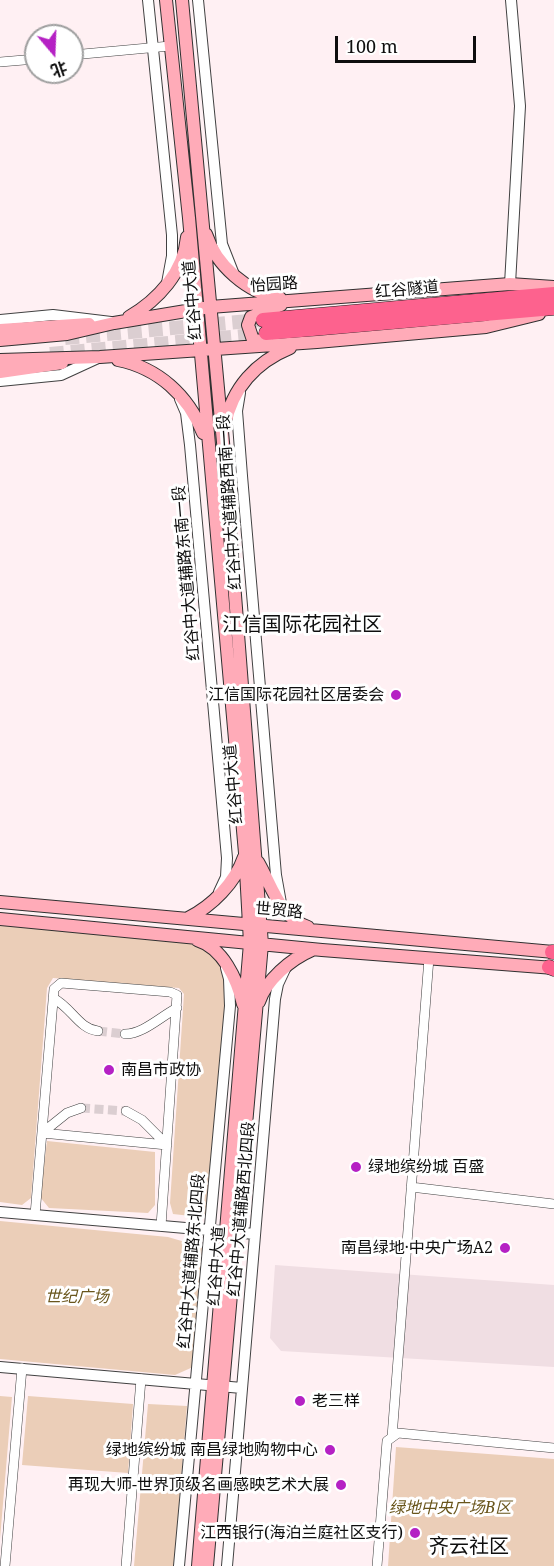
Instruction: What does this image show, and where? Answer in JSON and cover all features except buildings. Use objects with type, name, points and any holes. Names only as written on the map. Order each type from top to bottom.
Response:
[{"type":"main road","name":"红谷中大道","points":[[166,0],[170,46],[210,307],[257,859],[256,944],[231,1232],[207,1566]]},
{"type":"main road","name":"红谷中大道","points":[[182,0],[195,219],[196,308],[245,853],[255,925]]},
{"type":"main road","points":[[195,219],[220,261],[236,278],[274,297],[296,300]]},
{"type":"main road","points":[[0,330],[114,323],[143,309],[166,287],[182,258],[195,219]]},
{"type":"main road","name":"怡园路","points":[[0,340],[67,334],[196,308],[510,284],[554,287]]},
{"type":"main road","name":"红谷隧道","points":[[554,294],[264,327],[554,309]]},
{"type":"main road","points":[[296,300],[251,317],[248,326],[253,339],[317,342]]},
{"type":"main road","points":[[0,360],[100,357],[317,342],[486,327],[554,309]]},
{"type":"main road","points":[[224,453],[227,415],[244,380],[259,365],[276,354],[296,346],[317,342]]},
{"type":"main road","points":[[0,372],[100,357],[131,362],[154,373],[174,388],[189,405],[208,445]]},
{"type":"main road","points":[[187,919],[216,900],[240,868],[245,853]]},
{"type":"main road","points":[[257,859],[282,909],[300,924],[321,931]]},
{"type":"main road","name":"世贸路","points":[[0,902],[553,952]]},
{"type":"main road","name":"世贸路","points":[[0,919],[256,944],[552,968]]},
{"type":"main road","points":[[188,937],[205,942],[223,959],[250,1015]]},
{"type":"main road","points":[[250,1015],[262,992],[287,965],[297,956],[314,949]]},
{"type":"main road","name":"红谷中大道","points":[[198,1566],[219,1386]]},
{"type":"street","points":[[148,0],[172,235],[172,256],[166,287]]},
{"type":"street","points":[[198,0],[222,244],[236,278]]},
{"type":"street","points":[[510,284],[520,106],[511,0]]},
{"type":"street","points":[[84,55],[170,46]]},
{"type":"street","points":[[0,63],[24,60]]},
{"type":"street","points":[[0,320],[53,315],[114,323]]},
{"type":"street","points":[[0,381],[61,375],[100,357]]},
{"type":"street","name":"红谷中大道辅路西南一段","points":[[244,380],[237,411],[276,875],[282,909]]},
{"type":"street","name":"红谷中大道辅路东南一段","points":[[174,388],[186,413],[190,445],[226,847],[226,877],[216,900]]},
{"type":"street","points":[[395,1435],[429,958]]},
{"type":"street","name":"红谷中大道辅路东北四段","points":[[179,1566],[230,1006],[229,979],[223,959]]},
{"type":"street","name":"红谷中大道辅路西北四段","points":[[227,1566],[275,999],[278,984],[287,965]]},
{"type":"street","points":[[35,1215],[54,989],[61,983],[170,992],[177,995],[177,1008],[161,1226]]},
{"type":"street","points":[[54,998],[66,1005],[78,1022],[89,1030],[98,1031]]},
{"type":"street","points":[[125,1034],[145,1029],[154,1020],[177,1008]]},
{"type":"street","points":[[42,1133],[67,1113],[81,1108]]},
{"type":"street","points":[[126,1111],[142,1120],[167,1145]]},
{"type":"street","points":[[42,1133],[167,1145]]},
{"type":"street","points":[[411,1187],[554,1204]]},
{"type":"street","points":[[0,1212],[255,1234]]},
{"type":"street","points":[[0,1366],[242,1388]]},
{"type":"street","points":[[5,1566],[22,1368]]},
{"type":"street","points":[[126,1566],[141,1379]]},
{"type":"street","points":[[378,1566],[387,1441],[395,1435],[554,1448]]},
{"type":"green space","points":[[0,923],[180,938],[202,949],[216,960],[224,976],[227,1001],[206,1213],[200,1217],[173,1214],[170,1203],[184,994],[179,988],[53,978],[47,988],[31,1198],[22,1205],[0,1202]]},
{"type":"green space","points":[[47,1141],[155,1152],[155,1205],[148,1213],[49,1208],[40,1197]]},
{"type":"green space","name":"世纪广场","points":[[0,1221],[168,1237],[202,1247],[193,1367],[175,1375],[0,1359]]},
{"type":"green space","points":[[0,1396],[12,1397],[0,1539]]},
{"type":"green space","points":[[28,1396],[133,1404],[128,1473],[22,1465]]},
{"type":"green space","points":[[148,1404],[187,1406],[174,1566],[134,1566]]},
{"type":"green space","name":"绿地中央广场B区","points":[[396,1447],[554,1459],[554,1566],[388,1566]]},
{"type":"shaded area","points":[[275,1265],[554,1285],[554,1367],[281,1351],[270,1338]]},
{"type":"tunnel","points":[[65,338],[260,320]]},
{"type":"tunnel","points":[[50,354],[264,334]]},
{"type":"tunnel","points":[[98,1031],[125,1034]]},
{"type":"tunnel","points":[[81,1108],[126,1111]]},
{"type":"place","name":"江信国际花园社区居委会","points":[[396,695]]},
{"type":"place","name":"南昌市政协","points":[[109,1070]]},
{"type":"place","name":"绿地缤纷城 百盛","points":[[356,1167]]},
{"type":"place","name":"南昌绿地·中央广场A2","points":[[505,1248]]},
{"type":"place","name":"老三样","points":[[300,1401]]},
{"type":"place","name":"绿地缤纷城 南昌绿地购物中心","points":[[330,1450]]},
{"type":"place","name":"再现大师-世界顶级名画感映艺术大展","points":[[341,1485]]},
{"type":"place","name":"江西银行(海泊兰庭社区支行)","points":[[415,1533]]},
{"type":"district","name":"江信国际花园社区","points":[[302,625]]},
{"type":"district","name":"齐云社区","points":[[469,1547]]}]
